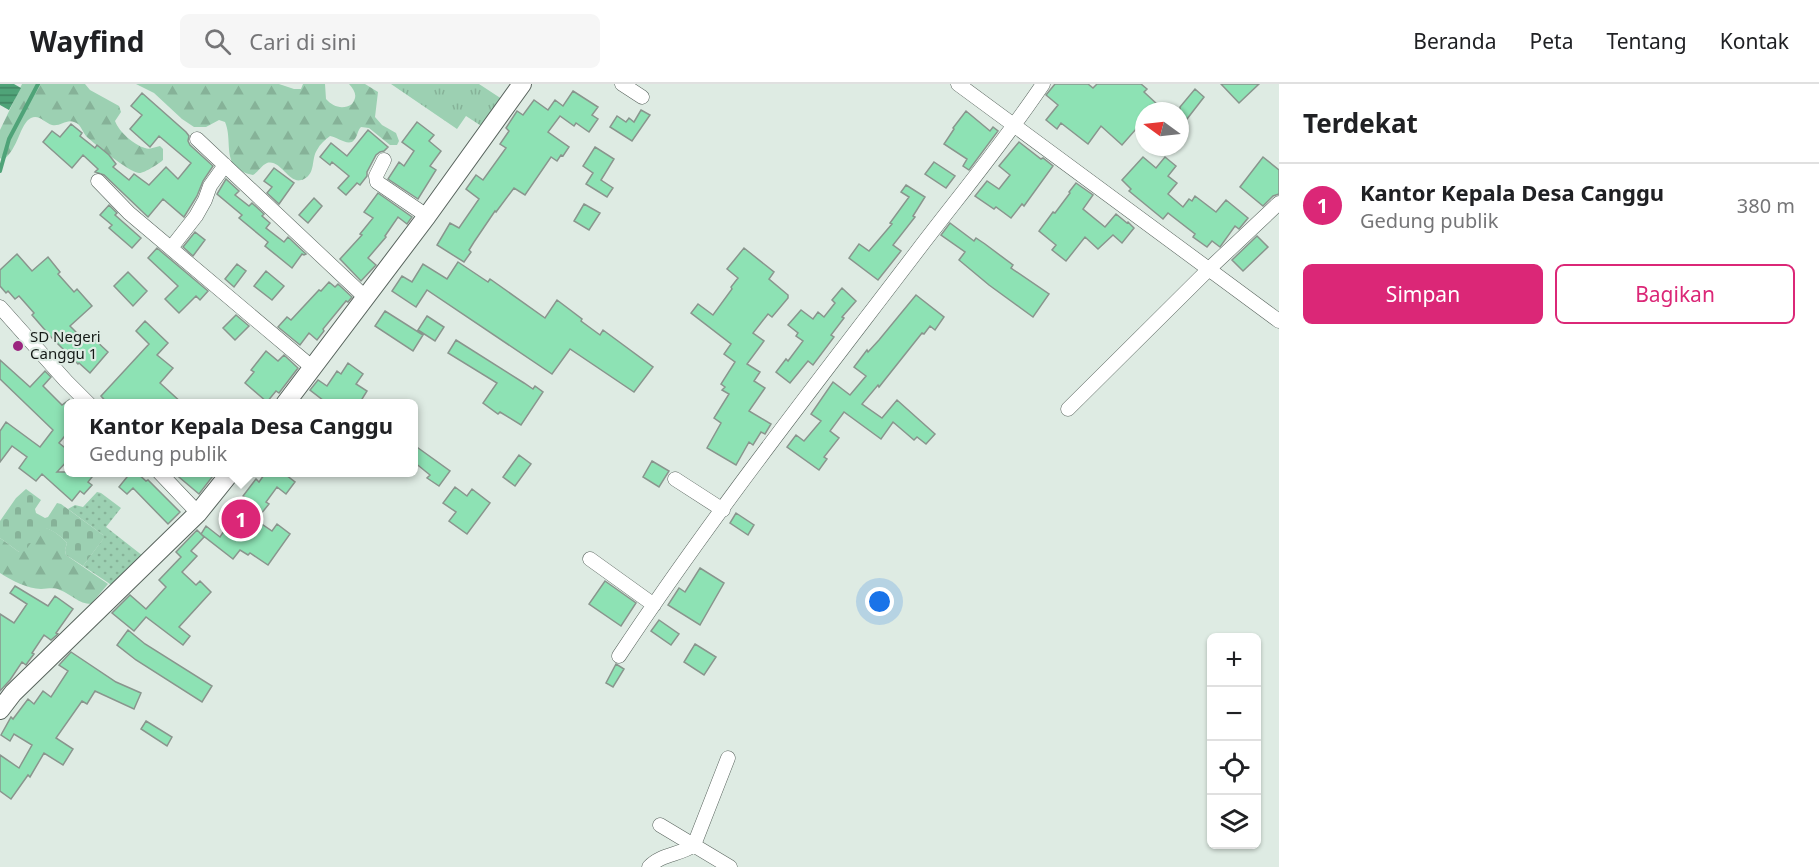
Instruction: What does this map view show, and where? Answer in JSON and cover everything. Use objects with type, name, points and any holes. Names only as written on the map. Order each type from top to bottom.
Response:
[{"type":"street","points":[[289,399],[427,216],[522,84]]},
{"type":"street","points":[[622,84],[642,97]]},
{"type":"street","points":[[958,84],[1279,321]]},
{"type":"street","points":[[620,656],[723,510],[907,265],[1015,126],[1043,84]]},
{"type":"street","points":[[197,139],[366,298]]},
{"type":"street","points":[[384,160],[376,176],[377,182],[427,216]]},
{"type":"street","points":[[171,248],[196,216],[210,186],[225,165]]},
{"type":"street","points":[[98,181],[129,213],[313,368]]},
{"type":"street","points":[[1068,409],[1279,203]]},
{"type":"street","points":[[0,307],[85,399]]},
{"type":"street","points":[[164,477],[198,513]]},
{"type":"street","points":[[3,699],[198,513],[227,477]]},
{"type":"street","points":[[675,479],[723,510]]},
{"type":"street","points":[[590,559],[654,605]]},
{"type":"street","points":[[649,867],[659,859],[684,851],[694,845],[728,758]]},
{"type":"street","points":[[660,825],[730,867]]},
{"type":"green space","points":[[22,84],[85,84],[90,90],[119,106],[121,112],[115,121],[127,138],[145,148],[160,146],[163,149],[163,160],[139,173],[120,163],[96,145],[76,123],[68,121],[52,125],[34,117],[24,125],[12,150],[3,160],[0,158],[0,130]]},
{"type":"green space","points":[[136,84],[279,84],[301,89],[303,84],[325,84],[326,99],[335,106],[342,107],[352,104],[355,98],[354,91],[349,84],[365,84],[378,92],[375,117],[382,125],[396,133],[399,141],[397,145],[390,145],[369,128],[361,127],[352,142],[330,136],[324,141],[315,154],[312,170],[304,179],[294,179],[272,163],[265,164],[253,175],[242,172],[232,161],[225,122],[219,120],[206,127],[194,127],[154,93]]},
{"type":"green space","points":[[391,84],[479,84],[508,103],[489,131],[466,116],[457,129]]},
{"type":"green space","points":[[26,489],[41,500],[35,509],[36,513],[45,518],[48,517],[57,503],[61,504],[103,535],[104,538],[83,566],[66,555],[67,543],[49,529],[42,528],[25,551],[19,552],[0,538],[0,521],[16,498]]},
{"type":"green space","points":[[97,492],[121,508],[106,527],[143,556],[113,586],[83,566],[103,539],[103,535],[68,509],[75,505],[83,507]]},
{"type":"green space","points":[[42,527],[56,533],[67,543],[66,555],[108,584],[91,604],[57,589],[36,589],[25,586],[0,573],[0,538],[19,552]]},
{"type":"shaded area","points":[[0,84],[14,84],[21,88],[9,110],[0,105]]},
{"type":"building","points":[[1055,84],[1088,84],[1093,88],[1097,84],[1141,84],[1147,89],[1144,92],[1155,102],[1135,102],[1135,130],[1122,145],[1101,126],[1088,144],[1061,123],[1057,129],[1046,120],[1058,105],[1046,95]]},
{"type":"building","points":[[1221,84],[1259,84],[1239,103]]},
{"type":"building","points":[[1195,89],[1204,97],[1189,116],[1189,102],[1184,102]]},
{"type":"building","points":[[573,91],[598,107],[592,115],[598,119],[589,132],[576,123],[574,126],[560,116],[548,132],[569,147],[557,161],[551,157],[525,195],[514,188],[474,242],[464,262],[437,245],[450,223],[459,228],[479,199],[466,189],[476,175],[483,180],[506,148],[500,144],[509,131],[506,128],[517,111],[523,115],[534,100],[548,110],[555,100],[563,106]]},
{"type":"building","points":[[142,93],[186,132],[190,145],[213,166],[184,217],[163,199],[148,217],[104,175],[95,172],[98,169],[83,155],[72,168],[43,142],[52,131],[60,137],[71,124],[82,133],[80,136],[95,148],[97,145],[109,155],[116,164],[113,167],[129,180],[134,174],[149,185],[166,167],[178,179],[191,163],[159,136],[150,147],[130,129],[142,115],[131,106]]},
{"type":"building","points":[[641,110],[650,115],[632,141],[610,127],[617,116],[626,122],[629,118],[634,122]]},
{"type":"building","points":[[966,111],[990,131],[993,127],[998,131],[969,170],[963,166],[967,159],[944,144]]},
{"type":"building","points":[[417,122],[434,135],[429,141],[441,151],[430,166],[436,170],[418,199],[388,179],[399,162],[404,166],[414,151],[402,142]]},
{"type":"building","points":[[368,130],[388,147],[376,155],[367,176],[360,185],[357,183],[346,195],[338,188],[349,176],[332,162],[330,165],[320,157],[331,143],[347,156]]},
{"type":"building","points":[[1019,142],[1053,166],[1024,206],[1022,204],[1011,218],[975,196],[987,181],[999,189],[1010,175],[999,166]]},
{"type":"building","points":[[595,147],[614,159],[601,180],[613,188],[607,197],[586,184],[593,173],[583,166]]},
{"type":"building","points":[[1143,157],[1156,168],[1165,157],[1176,166],[1168,176],[1177,183],[1168,194],[1183,207],[1189,199],[1192,201],[1195,196],[1216,212],[1226,200],[1248,218],[1239,229],[1235,226],[1220,247],[1212,241],[1207,247],[1193,237],[1195,234],[1168,213],[1163,219],[1129,191],[1131,189],[1122,180]]},
{"type":"building","points":[[1263,157],[1279,170],[1279,194],[1273,196],[1263,206],[1240,187]]},
{"type":"building","points":[[934,162],[955,176],[946,188],[925,174]]},
{"type":"building","points":[[274,168],[294,183],[279,204],[267,193],[272,187],[264,181]]},
{"type":"building","points":[[226,179],[239,191],[235,195],[249,206],[252,203],[264,214],[262,216],[270,223],[266,228],[284,242],[288,237],[306,254],[302,254],[292,268],[265,246],[268,242],[239,218],[242,215],[217,194]]},
{"type":"building","points":[[1076,183],[1093,195],[1083,209],[1105,227],[1116,214],[1134,228],[1122,243],[1113,235],[1098,249],[1085,237],[1066,261],[1052,250],[1056,245],[1039,231]]},
{"type":"building","points":[[906,185],[925,197],[913,216],[915,217],[893,245],[901,251],[878,280],[849,258],[859,244],[869,251],[892,224],[890,223],[909,197],[901,192]]},
{"type":"building","points":[[378,193],[412,217],[407,224],[398,217],[386,237],[368,258],[376,265],[361,281],[340,259],[362,235],[360,234],[373,218],[364,212]]},
{"type":"building","points":[[314,198],[322,206],[308,223],[299,215]]},
{"type":"building","points":[[584,204],[600,213],[589,230],[574,221]]},
{"type":"building","points":[[109,205],[117,213],[115,215],[141,238],[132,248],[109,228],[112,225],[100,215]]},
{"type":"building","points":[[950,223],[974,241],[976,238],[985,244],[1013,265],[1011,268],[1049,294],[1033,317],[959,260],[965,252],[941,235]]},
{"type":"building","points":[[195,232],[205,240],[193,256],[183,247]]},
{"type":"building","points":[[1257,236],[1268,247],[1243,271],[1232,260]]},
{"type":"building","points":[[157,248],[208,291],[200,300],[196,296],[179,313],[165,299],[178,286],[148,258]]},
{"type":"building","points":[[744,248],[774,272],[769,279],[788,295],[788,298],[772,317],[768,314],[753,333],[764,341],[747,364],[760,372],[754,381],[765,388],[749,411],[771,424],[765,434],[761,432],[753,445],[749,442],[736,465],[707,448],[721,423],[714,418],[729,394],[722,390],[725,387],[721,384],[735,362],[724,354],[731,344],[691,313],[698,304],[713,315],[738,278],[727,269]]},
{"type":"building","points":[[17,254],[32,271],[48,257],[60,272],[58,274],[74,292],[77,289],[92,306],[70,326],[87,343],[92,337],[108,352],[90,373],[51,337],[19,296],[15,299],[0,286],[0,270]]},
{"type":"building","points":[[458,262],[488,282],[490,279],[545,318],[557,300],[600,335],[603,330],[653,367],[634,392],[570,349],[552,374],[427,290],[416,307],[392,291],[402,276],[412,282],[423,264],[447,279]]},
{"type":"building","points":[[237,264],[246,271],[234,287],[225,279]]},
{"type":"building","points":[[266,271],[284,286],[272,300],[254,286]]},
{"type":"building","points":[[128,272],[147,291],[133,306],[114,286]]},
{"type":"building","points":[[329,282],[335,287],[338,284],[352,297],[323,329],[324,331],[317,340],[309,333],[300,345],[278,327],[287,317],[291,320]]},
{"type":"building","points":[[842,288],[856,301],[842,317],[844,318],[831,335],[834,337],[813,365],[808,361],[790,383],[776,372],[786,359],[788,361],[803,341],[796,336],[798,333],[788,325],[801,310],[813,319],[818,312],[824,317],[835,303],[832,300]]},
{"type":"building","points":[[916,295],[944,317],[935,330],[930,326],[924,334],[922,333],[879,387],[878,385],[862,404],[882,418],[897,400],[935,434],[926,444],[917,437],[914,440],[893,422],[881,439],[844,412],[830,431],[839,438],[824,457],[827,459],[819,470],[787,447],[796,435],[804,441],[821,421],[811,414],[833,382],[850,395],[866,376],[854,367]]},
{"type":"building","points":[[385,311],[423,335],[413,351],[375,326]]},
{"type":"building","points":[[236,315],[249,326],[235,340],[223,328]]},
{"type":"building","points":[[427,316],[444,327],[435,341],[418,330]]},
{"type":"building","points":[[145,321],[168,343],[157,355],[173,368],[160,383],[178,399],[104,399],[101,396],[149,344],[136,331]]},
{"type":"building","points":[[456,340],[533,389],[535,386],[543,392],[521,425],[500,412],[498,414],[483,403],[497,383],[448,353]]},
{"type":"building","points":[[266,351],[278,361],[284,355],[298,368],[279,393],[276,391],[269,399],[264,399],[245,383],[254,372],[251,370]]},
{"type":"building","points":[[0,360],[30,387],[45,371],[51,377],[43,386],[62,405],[64,404],[64,437],[59,443],[64,447],[64,464],[57,472],[64,472],[64,477],[92,477],[88,482],[92,485],[84,494],[80,491],[72,501],[42,474],[36,481],[19,468],[27,457],[12,446],[0,462],[0,431],[6,422],[40,447],[53,430],[0,379]]},
{"type":"building","points":[[348,363],[363,374],[356,384],[367,391],[362,399],[322,399],[310,390],[318,380],[327,386],[337,371],[341,374]]},
{"type":"building","points":[[418,448],[450,471],[439,486],[427,478],[430,475],[418,465]]},
{"type":"building","points":[[519,455],[531,464],[515,486],[503,477]]},
{"type":"building","points":[[652,461],[669,471],[659,487],[643,477]]},
{"type":"building","points":[[127,477],[142,477],[148,480],[180,512],[168,524],[133,488],[127,494],[119,487]]},
{"type":"building","points":[[179,477],[212,477],[199,494]]},
{"type":"building","points":[[262,477],[288,477],[295,482],[286,494],[277,487],[266,502],[269,504],[256,520],[272,531],[277,524],[290,534],[268,565],[250,553],[248,555],[240,550],[233,559],[201,534],[206,526],[220,537],[246,498],[243,496],[256,479],[259,482]]},
{"type":"building","points":[[455,487],[467,496],[472,489],[490,503],[467,534],[449,521],[456,512],[443,503]]},
{"type":"building","points":[[736,513],[754,525],[748,535],[730,523]]},
{"type":"building","points":[[197,530],[204,537],[191,551],[197,556],[182,572],[196,585],[200,581],[211,592],[179,627],[190,636],[183,645],[146,617],[134,631],[112,613],[130,595],[146,609],[166,587],[159,580],[181,557],[176,552]]},
{"type":"building","points":[[700,568],[724,583],[700,625],[668,605],[679,588],[685,592]]},
{"type":"building","points":[[605,581],[636,603],[621,626],[589,604]]},
{"type":"building","points":[[15,586],[48,606],[55,596],[73,609],[56,633],[58,634],[51,640],[44,635],[26,665],[22,662],[0,691],[0,614],[14,623],[27,604],[10,593]]},
{"type":"building","points":[[659,620],[679,634],[671,645],[651,631]]},
{"type":"building","points":[[128,630],[145,644],[212,686],[202,702],[136,660],[117,645]]},
{"type":"building","points":[[695,644],[716,657],[704,675],[684,662]]},
{"type":"building","points":[[71,652],[116,682],[141,693],[134,709],[95,691],[87,704],[82,701],[56,738],[73,749],[63,765],[44,753],[30,777],[28,775],[11,799],[0,791],[0,755],[19,768],[32,745],[14,734],[10,741],[1,735],[11,717],[13,719],[28,699],[34,704],[43,691],[51,697],[68,671],[59,665]]},
{"type":"building","points":[[616,664],[624,669],[613,687],[606,683]]},
{"type":"building","points":[[146,721],[172,737],[167,746],[141,729]]},
{"type":"waterway","points":[[0,171],[9,139],[38,84]]},
{"type":"place","name":"SD Negeri Canggu 1","points":[[18,346]]},
{"type":"place","name":"Kantor Kepala Desa Canggu","points":[[241,519]]}]
